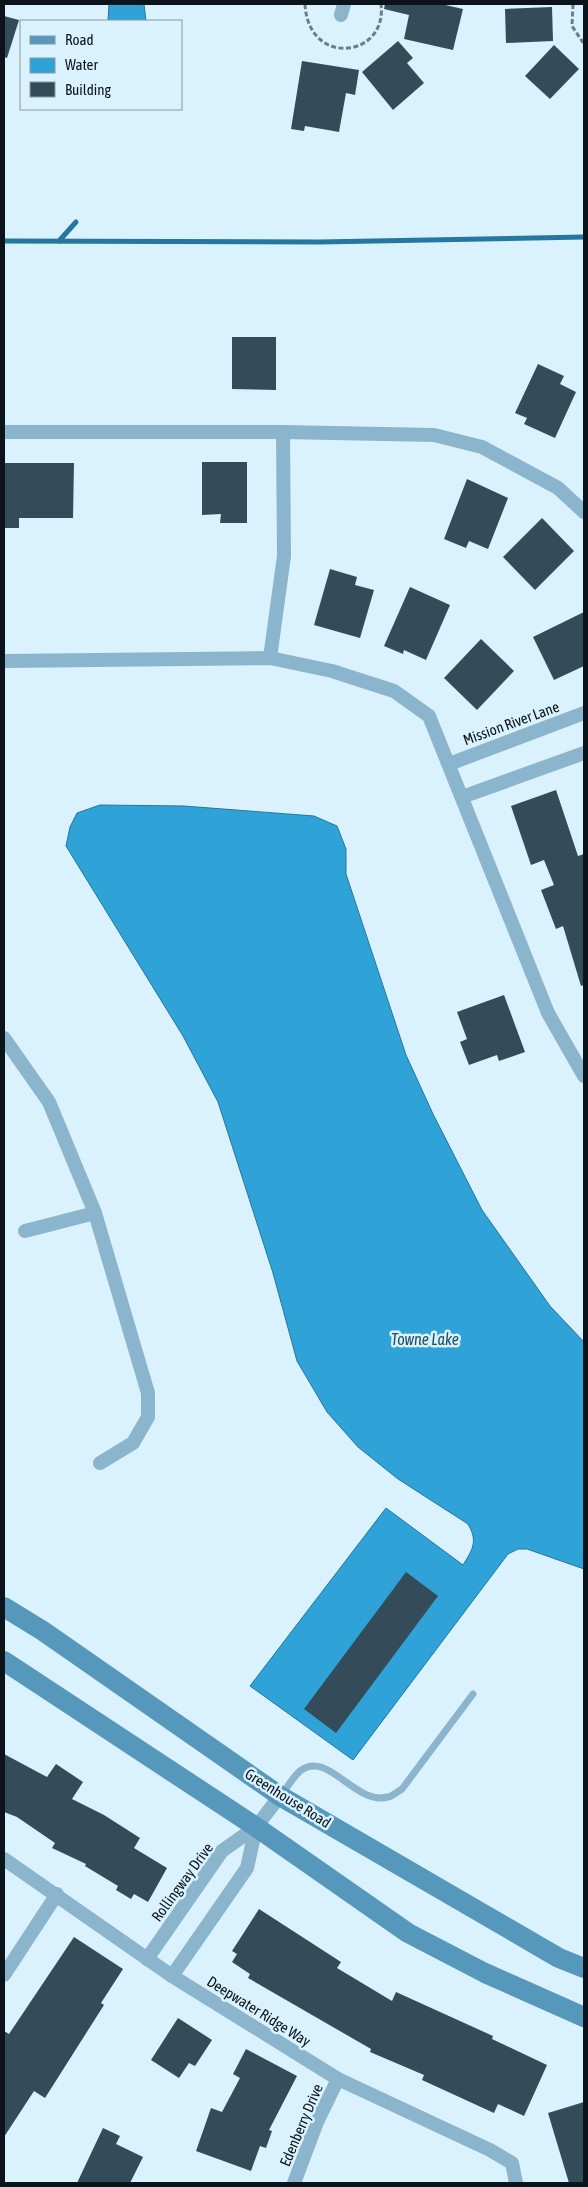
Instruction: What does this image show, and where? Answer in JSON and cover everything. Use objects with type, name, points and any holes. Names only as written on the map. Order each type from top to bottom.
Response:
[{"type":"street","points":[[4,432],[283,432],[434,435],[482,447],[558,488],[584,512]]},
{"type":"street","points":[[270,658],[284,556],[283,432]]},
{"type":"street","points":[[4,661],[270,658],[332,671],[394,691],[429,716],[548,1013],[584,1076]]},
{"type":"street","name":"Mission River Lane","points":[[449,764],[584,713]]},
{"type":"street","points":[[462,796],[584,753]]},
{"type":"street","points":[[4,1038],[9,1059],[49,1102],[95,1213],[148,1393],[148,1417],[133,1443],[100,1462]]},
{"type":"street","points":[[25,1231],[95,1213]]},
{"type":"street","name":"Greenhouse Road","points":[[4,1607],[43,1631],[280,1796],[559,1958],[584,1968]]},
{"type":"street","points":[[4,1661],[256,1827],[408,1933],[485,1973],[584,2017]]},
{"type":"street","points":[[172,1976],[247,1868],[256,1827],[280,1796]]},
{"type":"street","name":"Rollingway Drive","points":[[147,1959],[222,1851],[256,1827]]},
{"type":"street","name":"Deepwater Ridge Way","points":[[4,1859],[172,1976],[338,2079],[490,2150],[512,2163],[516,2183]]},
{"type":"street","points":[[4,1975],[56,1894]]},
{"type":"street","name":"Edenberry Drive","points":[[294,2183],[318,2122],[338,2079]]},
{"type":"lane","points":[[280,1796],[300,1770],[313,1765],[323,1766],[362,1794],[376,1798],[389,1797],[402,1789],[473,1694]]},
{"type":"path","points":[[305,4],[306,16],[317,38],[328,45],[339,48],[352,48],[365,43],[373,35],[379,27],[381,4]]},
{"type":"path","points":[[572,4],[572,26],[584,44]]},
{"type":"water","points":[[109,4],[144,4],[146,20],[108,20]]},
{"type":"water","name":"Towne Lake","points":[[100,805],[184,806],[314,816],[337,826],[346,849],[346,874],[406,1055],[433,1114],[482,1210],[550,1306],[584,1342],[584,1569],[527,1549],[518,1549],[508,1554],[353,1760],[250,1686],[386,1508],[463,1565],[472,1549],[473,1535],[468,1524],[398,1479],[358,1447],[327,1412],[297,1361],[273,1273],[218,1102],[183,1036],[66,846],[70,827],[77,813]]},
{"type":"building","points":[[385,4],[441,4],[463,9],[453,50],[404,39],[409,15],[384,9]]},
{"type":"building","points":[[552,7],[553,41],[506,43],[505,9]]},
{"type":"building","points":[[4,16],[19,20],[7,58],[4,57]]},
{"type":"building","points":[[398,41],[413,58],[407,63],[424,83],[393,110],[362,72]]},
{"type":"building","points":[[554,45],[579,69],[550,99],[525,76]]},
{"type":"building","points":[[302,61],[359,70],[355,95],[346,93],[339,132],[305,126],[304,131],[291,129]]},
{"type":"building","points":[[232,337],[276,337],[276,390],[232,389]]},
{"type":"building","points":[[538,364],[564,376],[560,384],[576,392],[555,438],[524,424],[527,418],[515,413]]},
{"type":"building","points":[[202,462],[247,462],[247,523],[220,523],[221,514],[202,515]]},
{"type":"building","points":[[4,463],[74,463],[73,518],[19,518],[19,528],[4,528]]},
{"type":"building","points":[[467,479],[508,498],[488,549],[469,541],[466,548],[444,539]]},
{"type":"building","points":[[542,518],[574,551],[535,590],[503,557]]},
{"type":"building","points":[[330,569],[357,577],[355,585],[374,590],[360,638],[314,625]]},
{"type":"building","points":[[410,587],[450,605],[426,660],[404,650],[403,654],[384,646]]},
{"type":"building","points":[[584,612],[584,666],[554,680],[533,637]]},
{"type":"building","points":[[481,639],[514,671],[477,710],[444,678]]},
{"type":"building","points":[[556,790],[578,856],[584,854],[584,985],[581,986],[563,926],[556,929],[541,890],[554,885],[544,860],[531,865],[511,806]]},
{"type":"building","points":[[504,995],[525,1052],[499,1061],[497,1055],[469,1065],[460,1042],[467,1039],[457,1012]]},
{"type":"building","points":[[406,1572],[438,1596],[336,1733],[304,1709]]},
{"type":"building","points":[[4,1754],[47,1777],[56,1764],[83,1782],[72,1799],[104,1815],[140,1838],[134,1848],[167,1868],[148,1902],[134,1894],[131,1899],[116,1890],[118,1886],[85,1866],[86,1864],[52,1848],[55,1843],[17,1817],[4,1812]]},
{"type":"building","points":[[259,1909],[341,1962],[337,1968],[392,2001],[396,1992],[493,2036],[492,2039],[547,2065],[524,2116],[498,2104],[494,2113],[422,2080],[424,2075],[370,2052],[371,2049],[248,1978],[250,1974],[232,1962],[237,1954],[232,1951]]},
{"type":"building","points":[[74,1937],[123,1969],[101,2003],[104,2005],[45,2098],[34,2091],[4,2137],[4,2031],[9,2034]]},
{"type":"building","points":[[178,2018],[212,2040],[195,2066],[189,2063],[179,2078],[151,2060]]},
{"type":"building","points":[[246,2049],[297,2076],[269,2130],[272,2131],[266,2148],[260,2146],[251,2171],[196,2151],[211,2108],[222,2112],[240,2078],[233,2074]]},
{"type":"building","points":[[584,2102],[584,2183],[569,2183],[548,2113]]},
{"type":"building","points":[[103,2128],[120,2136],[116,2144],[143,2157],[130,2183],[77,2183]]},
{"type":"waterway","points":[[59,241],[76,222]]},
{"type":"waterway","points":[[4,241],[319,242],[584,237]]}]
